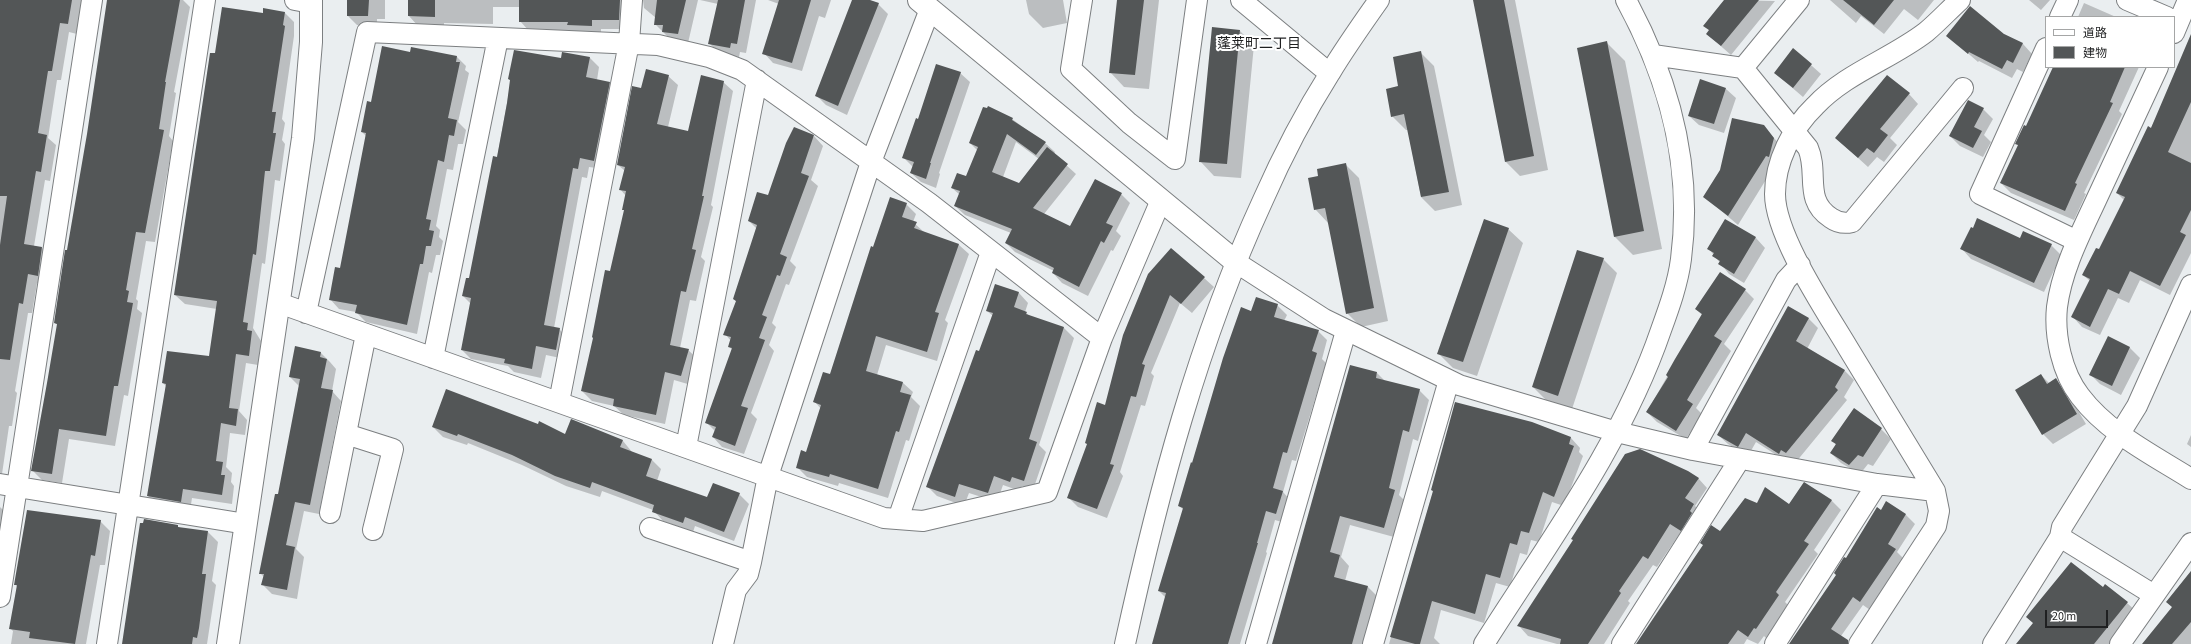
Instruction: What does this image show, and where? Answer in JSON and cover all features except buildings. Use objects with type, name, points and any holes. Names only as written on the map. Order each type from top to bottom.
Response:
[{"type":"street","points":[[0,596],[8,485],[92,0]]},
{"type":"street","points":[[107,644],[206,0]]},
{"type":"street","points":[[559,402],[629,43],[632,0]]},
{"type":"street","points":[[1082,0],[1071,69],[1129,123],[1175,158],[1197,0]]},
{"type":"street","points":[[1241,0],[1329,73]]},
{"type":"street","points":[[1125,644],[1144,556],[1172,451],[1203,352],[1237,263],[1262,200],[1329,73],[1379,0]]},
{"type":"street","points":[[1484,644],[1617,432],[1651,359],[1669,308],[1681,260],[1685,208],[1681,158],[1666,87],[1646,37],[1626,0]]},
{"type":"street","points":[[1742,68],[1800,0]]},
{"type":"street","points":[[1859,644],[1936,526],[1940,511],[1935,491],[1800,265],[1778,217],[1775,196],[1784,153],[1796,131],[1814,106],[1840,84],[1925,32],[1960,0]]},
{"type":"street","points":[[2060,16],[2068,0]]},
{"type":"street","points":[[2127,0],[2160,16]]},
{"type":"street","points":[[2177,24],[2188,0]]},
{"type":"street","points":[[228,644],[303,138],[311,42],[306,1]]},
{"type":"street","points":[[722,644],[736,590],[748,574],[768,476],[924,5],[1237,263],[1324,319],[1449,380],[1617,432],[1693,450],[1877,484],[1935,491]]},
{"type":"street","points":[[306,313],[367,32],[658,45],[709,57],[742,70],[929,204],[1102,338]]},
{"type":"street","points":[[433,358],[498,38]]},
{"type":"street","points":[[2045,50],[1980,194],[2077,241]]},
{"type":"street","points":[[1653,55],[1742,68],[1796,131],[1810,153],[1816,203],[1824,214],[1841,223],[1852,222],[1963,88]]},
{"type":"street","points":[[2158,68],[2077,241],[2060,286],[2057,308],[2060,349],[2069,380],[2080,396],[2120,434],[2191,479]]},
{"type":"street","points":[[686,447],[757,80]]},
{"type":"street","points":[[279,304],[884,518],[923,520],[1047,492],[1102,338],[1161,200]]},
{"type":"street","points":[[898,519],[991,252]]},
{"type":"street","points":[[1693,450],[1786,280],[1800,265]]},
{"type":"street","points":[[1993,644],[2060,537],[2062,527],[2137,406],[2191,285]]},
{"type":"street","points":[[1256,644],[1346,330]]},
{"type":"street","points":[[330,513],[366,334]]},
{"type":"street","points":[[1373,644],[1449,380]]},
{"type":"street","points":[[346,434],[394,449],[373,530]]},
{"type":"street","points":[[1622,644],[1740,459]]},
{"type":"street","points":[[1775,644],[1877,484]]},
{"type":"street","points":[[8,485],[246,524]]},
{"type":"street","points":[[650,528],[751,562]]},
{"type":"street","points":[[2060,537],[2154,595]]},
{"type":"street","points":[[2120,644],[2191,543]]},
{"type":"district","name":"蓬莱町二丁目","points":[[1259,45]]}]
